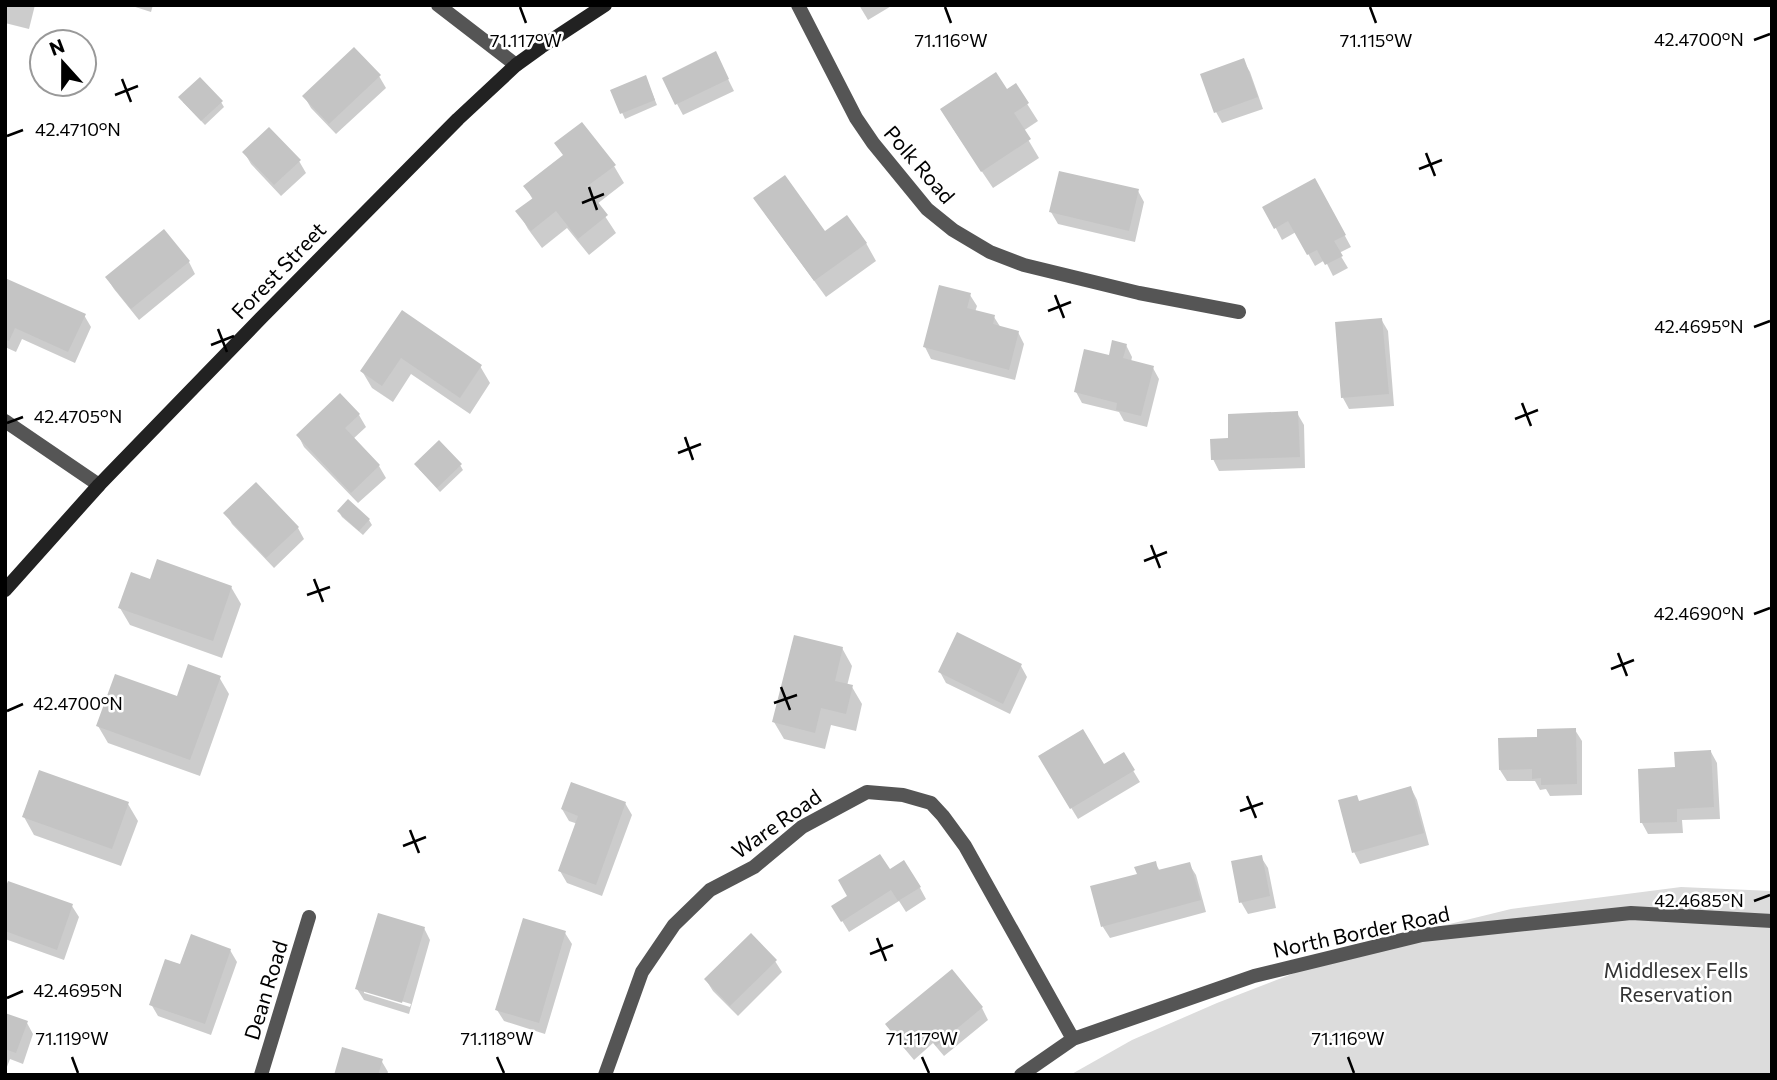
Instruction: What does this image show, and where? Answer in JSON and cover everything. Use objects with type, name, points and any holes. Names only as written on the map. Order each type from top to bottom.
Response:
[{"type":"main road","name":"Forest Street","points":[[5,590],[99,485],[457,119],[516,65],[605,5]]},
{"type":"street","points":[[438,5],[516,65]]},
{"type":"street","name":"Polk Road","points":[[798,5],[856,118],[873,143],[928,209],[953,230],[990,252],[1024,265],[1139,293],[1239,312]]},
{"type":"street","points":[[5,421],[99,485]]},
{"type":"street","name":"Ware Road","points":[[606,1075],[642,972],[674,925],[710,890],[754,867],[802,827],[867,792],[903,795],[931,803],[943,816],[965,846],[1073,1038]]},
{"type":"street","name":"North Border Road","points":[[1021,1075],[1073,1038],[1254,976],[1422,935],[1631,914],[1772,921]]},
{"type":"street","name":"Dean Road","points":[[261,1075],[309,917]]},
{"type":"green space","name":"Middlesex Fells Reservation","points":[[1681,887],[1772,891],[1772,1075],[1070,1075],[1132,1040],[1217,1003],[1372,943],[1511,909]]},
{"type":"building","points":[[354,47],[381,75],[329,124],[302,96]]},
{"type":"building","points":[[716,51],[729,79],[675,105],[662,78]]},
{"type":"building","points":[[1244,58],[1258,97],[1214,113],[1200,74]]},
{"type":"building","points":[[996,72],[1007,89],[1016,83],[1029,103],[1014,113],[1031,139],[981,172],[940,109]]},
{"type":"building","points":[[646,75],[655,100],[620,114],[610,90]]},
{"type":"building","points":[[200,77],[223,101],[201,121],[178,97]]},
{"type":"building","points":[[582,122],[616,165],[586,187],[608,215],[578,239],[556,211],[531,231],[515,211],[533,198],[523,186],[563,155],[554,143]]},
{"type":"building","points":[[269,127],[301,160],[274,185],[242,152]]},
{"type":"building","points":[[1059,171],[1139,189],[1129,231],[1049,212]]},
{"type":"building","points":[[785,175],[825,231],[847,215],[867,243],[814,281],[753,198]]},
{"type":"building","points":[[1315,178],[1346,235],[1334,241],[1343,256],[1325,265],[1317,250],[1307,255],[1288,221],[1274,229],[1262,207]]},
{"type":"building","points":[[164,229],[190,261],[131,309],[105,277]]},
{"type":"building","points":[[5,278],[86,314],[68,352],[15,328],[9,341],[5,339]]},
{"type":"building","points":[[939,285],[971,293],[967,308],[995,315],[993,324],[1019,331],[1009,370],[923,347]]},
{"type":"building","points":[[402,310],[482,365],[460,398],[401,358],[382,386],[360,371]]},
{"type":"building","points":[[1382,318],[1389,394],[1341,398],[1335,322]]},
{"type":"building","points":[[1112,340],[1127,344],[1123,358],[1154,366],[1141,416],[1116,410],[1117,403],[1074,392],[1084,349],[1109,355]]},
{"type":"building","points":[[340,393],[360,414],[345,428],[380,465],[351,493],[296,435]]},
{"type":"building","points":[[1298,411],[1300,457],[1211,460],[1210,439],[1228,438],[1228,414]]},
{"type":"building","points":[[439,440],[462,464],[437,488],[414,464]]},
{"type":"building","points":[[256,482],[299,527],[266,558],[223,513]]},
{"type":"building","points":[[348,499],[370,519],[359,531],[337,511]]},
{"type":"building","points":[[157,559],[232,586],[213,641],[118,608],[131,572],[150,579]]},
{"type":"building","points":[[957,632],[1022,664],[1003,704],[938,672]]},
{"type":"building","points":[[794,635],[843,647],[835,681],[853,685],[846,714],[821,708],[815,733],[772,722]]},
{"type":"building","points":[[188,664],[221,676],[190,760],[96,726],[115,674],[177,696]]},
{"type":"building","points":[[1576,728],[1577,784],[1541,785],[1541,778],[1532,779],[1532,769],[1499,770],[1498,738],[1537,737],[1537,729]]},
{"type":"building","points":[[1083,729],[1104,764],[1124,752],[1135,770],[1070,809],[1038,756]]},
{"type":"building","points":[[1711,750],[1714,807],[1677,809],[1677,822],[1640,823],[1638,769],[1675,767],[1674,752]]},
{"type":"building","points":[[39,770],[129,802],[112,849],[22,817]]},
{"type":"building","points":[[571,782],[626,802],[596,885],[558,871],[578,816],[561,809]]},
{"type":"building","points":[[1411,786],[1424,833],[1352,853],[1338,800],[1357,795],[1359,801]]},
{"type":"building","points":[[880,854],[890,869],[904,860],[921,887],[898,901],[891,890],[841,922],[831,906],[847,896],[838,880]]},
{"type":"building","points":[[1262,855],[1270,896],[1239,903],[1231,861]]},
{"type":"building","points":[[1156,861],[1158,870],[1190,862],[1201,900],[1101,927],[1090,886],[1137,874],[1134,867]]},
{"type":"building","points":[[8,881],[73,904],[57,950],[5,931],[5,889]]},
{"type":"building","points":[[378,913],[425,927],[402,1003],[355,989]]},
{"type":"building","points":[[523,918],[566,931],[539,1023],[495,1010]]},
{"type":"building","points":[[751,933],[777,960],[730,1006],[704,979]]},
{"type":"building","points":[[191,934],[231,949],[205,1024],[149,1005],[165,959],[180,964]]},
{"type":"building","points":[[952,969],[983,1007],[936,1046],[926,1033],[906,1050],[885,1024]]},
{"type":"building","points":[[5,1013],[28,1021],[16,1053],[5,1049]]},
{"type":"building","points":[[342,1047],[383,1059],[378,1075],[334,1075]]}]
